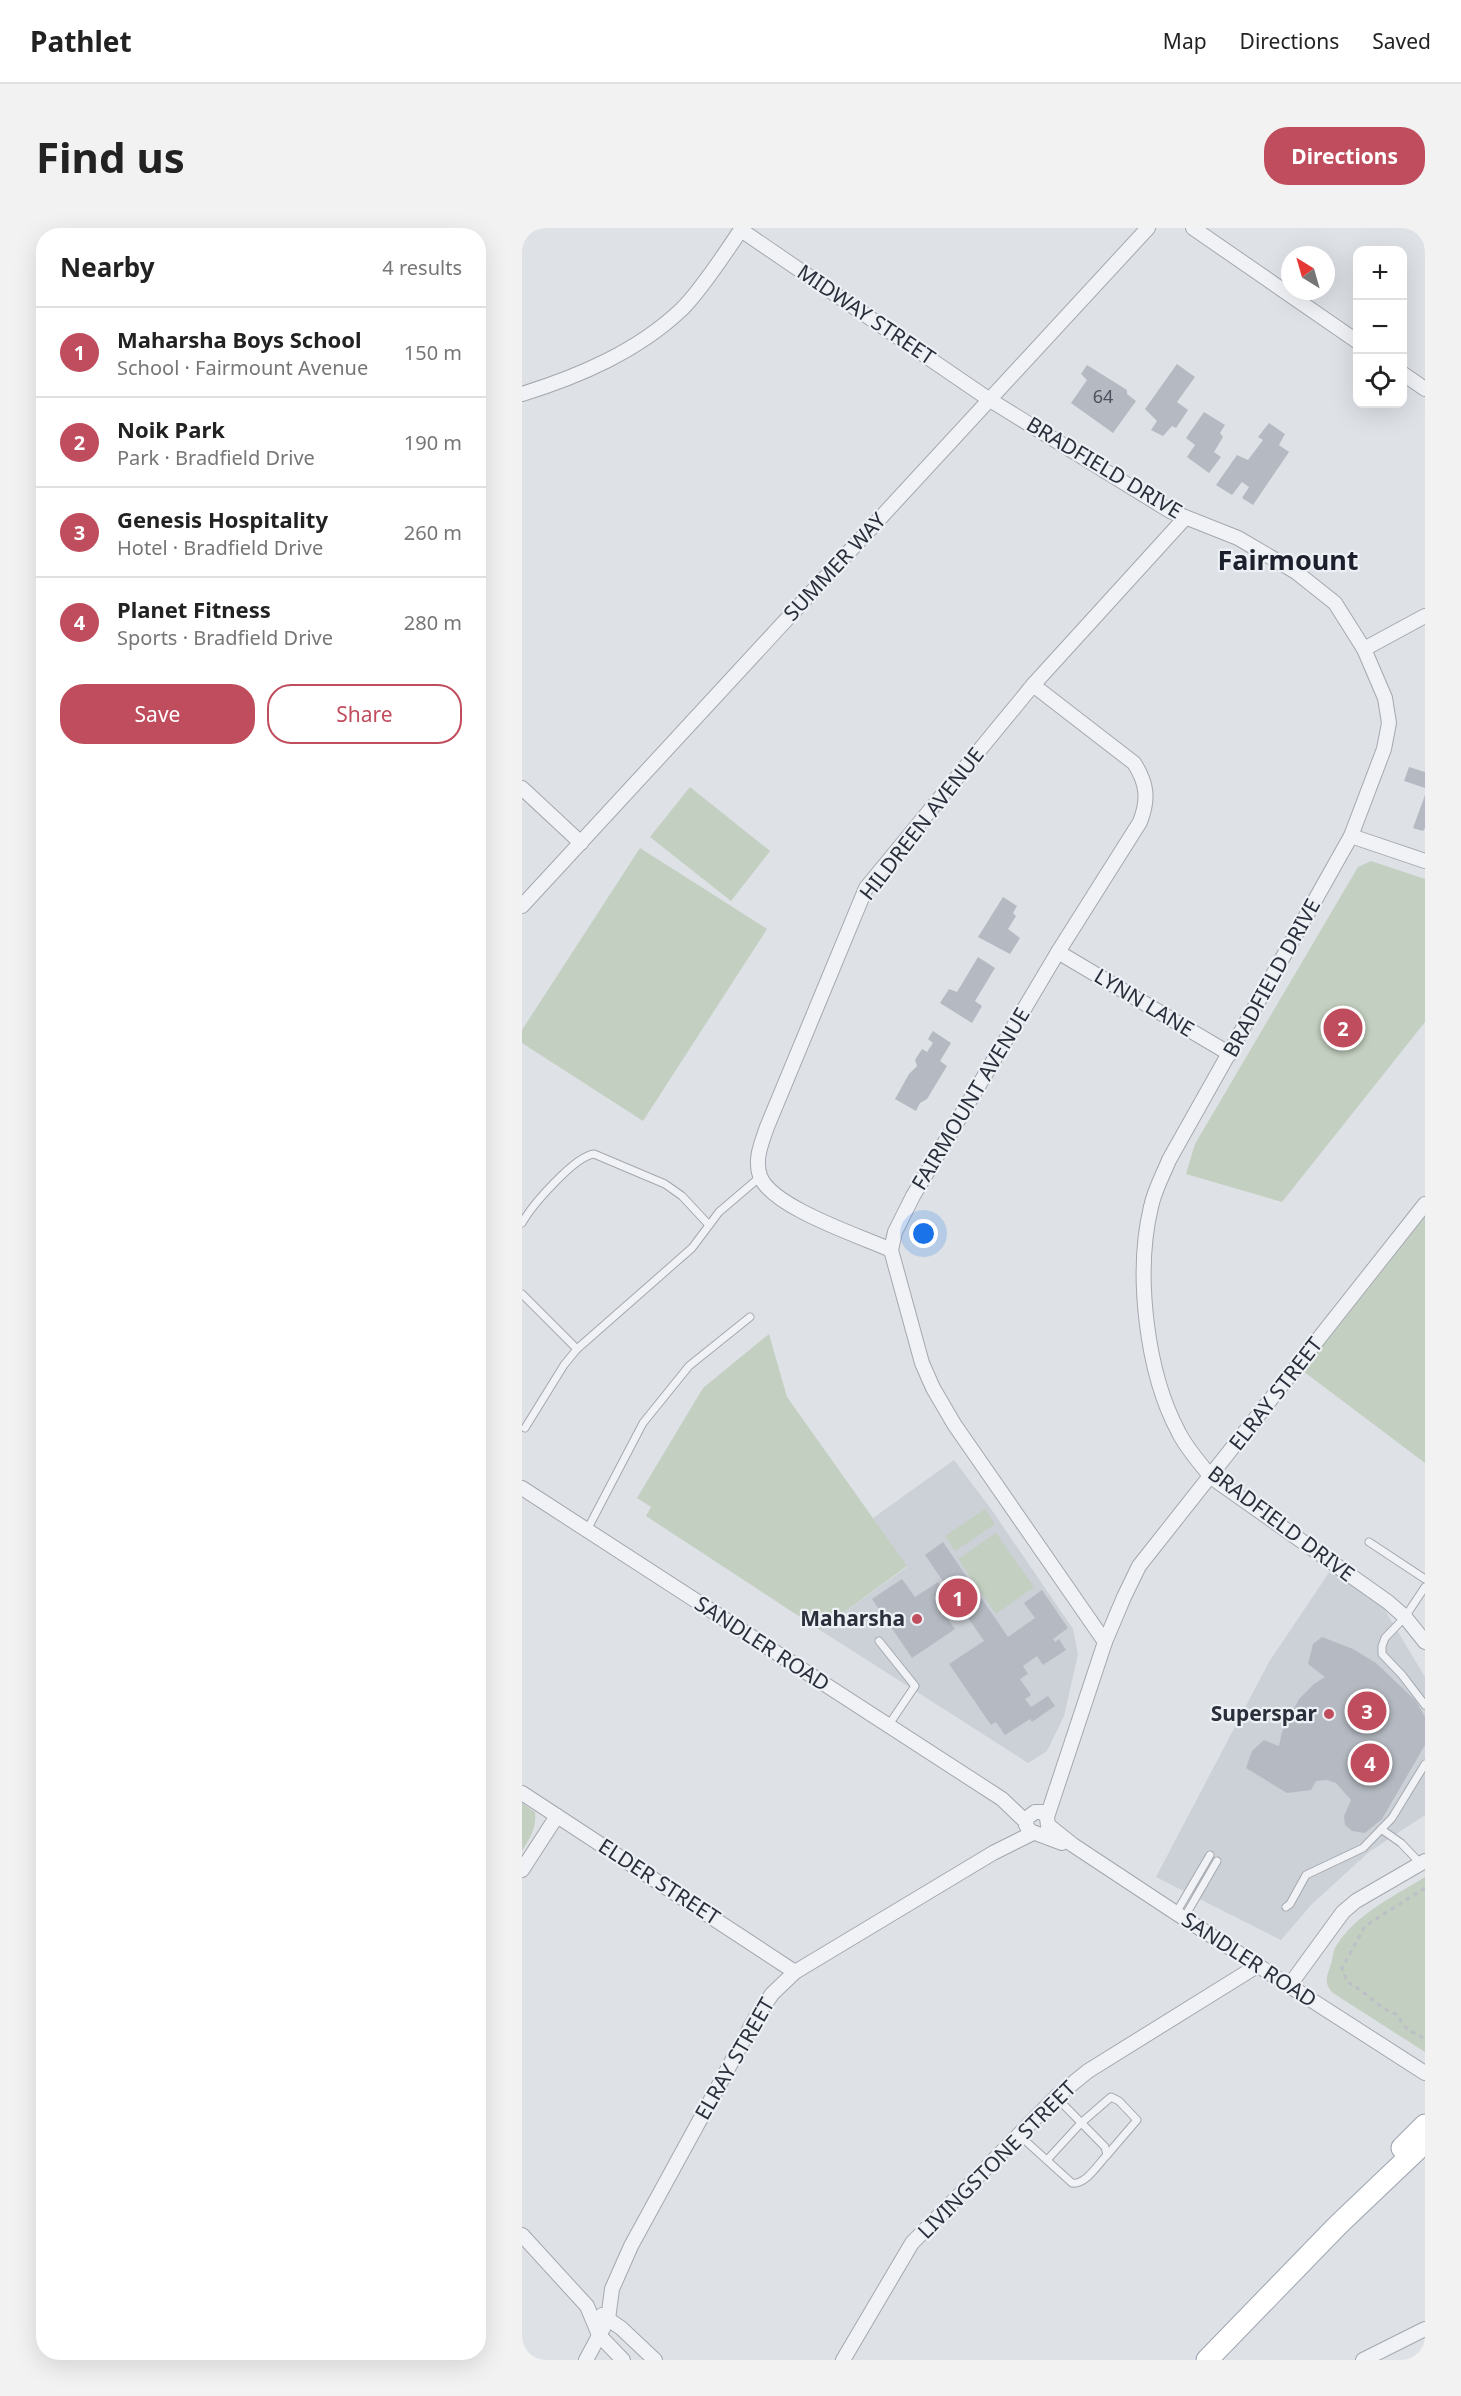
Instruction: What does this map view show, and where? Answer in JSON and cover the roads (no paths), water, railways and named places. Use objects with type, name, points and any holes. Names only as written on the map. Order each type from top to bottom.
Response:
[{"type":"main road","points":[[1338,2225],[1373,2179],[1425,2125]]},
{"type":"main road","points":[[1207,2360],[1338,2225],[1425,2142]]},
{"type":"street","name":"SUMMER WAY","points":[[522,906],[1148,228]]},
{"type":"street","points":[[1193,228],[1353,339]]},
{"type":"street","name":"MIDWAY STREET","points":[[742,229],[990,399]]},
{"type":"street","points":[[522,394],[558,383],[612,358],[658,330],[684,307],[742,229]]},
{"type":"street","points":[[1407,377],[1425,389]]},
{"type":"street","name":"BRADFIELD DRIVE","points":[[990,399],[1185,518],[1238,538],[1296,572],[1335,603],[1364,649],[1385,698],[1389,723],[1384,749],[1351,836],[1169,1160],[1155,1196],[1144,1245],[1142,1269],[1151,1347],[1166,1402],[1180,1435],[1211,1477],[1388,1602],[1405,1617],[1425,1642]]},
{"type":"street","name":"HILDREEN AVENUE","points":[[760,1177],[759,1151],[866,888],[1034,685],[1185,518]]},
{"type":"street","points":[[1364,649],[1425,616]]},
{"type":"street","name":"FAIRMOUNT AVENUE","points":[[891,1250],[895,1232],[913,1196],[1058,952],[1140,822],[1146,807],[1146,791],[1142,776],[1134,763],[1034,685]]},
{"type":"street","points":[[522,788],[581,843]]},
{"type":"street","points":[[1351,836],[1425,861]]},
{"type":"street","name":"LYNN LANE","points":[[1058,952],[1230,1054]]},
{"type":"street","points":[[760,1177],[770,1192],[786,1204],[891,1250],[917,1348],[933,1388],[954,1424],[1106,1642]]},
{"type":"street","name":"ELRAY STREET","points":[[586,2360],[608,2319],[609,2298],[616,2275],[648,2211],[763,2005],[795,1972],[993,1853],[1037,1822],[1056,1789],[1106,1642],[1124,1597],[1140,1566],[1425,1204]]},
{"type":"street","name":"SANDLER ROAD","points":[[522,1488],[1425,2073]]},
{"type":"street","name":"ELDER STREET","points":[[522,1792],[795,1972]]},
{"type":"street","points":[[522,1870],[557,1816]]},
{"type":"street","points":[[1289,1986],[1343,1912],[1356,1901],[1423,1862]]},
{"type":"street","name":"LIVINGSTONE STREET","points":[[843,2360],[912,2243],[1056,2097],[1088,2071],[1257,1966]]},
{"type":"street","points":[[522,2235],[587,2306],[608,2319],[655,2360]]},
{"type":"street","points":[[587,2306],[599,2335],[623,2360]]},
{"type":"street","points":[[1363,2360],[1425,2329]]},
{"type":"lane","points":[[522,1222],[548,1190],[584,1157],[594,1154],[665,1184],[682,1196],[709,1225]]},
{"type":"lane","points":[[525,1428],[577,1348],[687,1253],[727,1203],[760,1177]]},
{"type":"lane","points":[[522,1294],[577,1348]]},
{"type":"lane","points":[[587,1530],[635,1436],[650,1415],[690,1366],[750,1317]]},
{"type":"lane","points":[[1369,1542],[1425,1579]]},
{"type":"lane","points":[[1425,1587],[1405,1617],[1385,1638],[1382,1646],[1382,1654],[1425,1705]]},
{"type":"lane","points":[[879,1641],[915,1686],[888,1726]]},
{"type":"lane","points":[[1286,1907],[1290,1904],[1306,1875],[1363,1848],[1392,1818],[1425,1764]]},
{"type":"lane","points":[[1381,1828],[1423,1862]]},
{"type":"lane","points":[[1180,1915],[1210,1856]]},
{"type":"lane","points":[[1180,1915],[1217,1861]]},
{"type":"lane","points":[[1056,2097],[1102,2142],[1107,2155]]},
{"type":"lane","points":[[1019,2135],[1072,2183],[1078,2184],[1107,2155],[1136,2122],[1137,2117],[1111,2097],[1081,2123],[1047,2160]]},
{"type":"place","name":"Noik Park","points":[[1343,1028]]},
{"type":"place","name":"Maharsha Boys School","points":[[958,1598]]},
{"type":"place","name":"Maharsha","points":[[917,1619]]},
{"type":"place","name":"Genesis Hospitality","points":[[1367,1711]]},
{"type":"place","name":"Superspar","points":[[1329,1714]]},
{"type":"place","name":"Planet Fitness","points":[[1370,1763]]},
{"type":"district","name":"Fairmount","points":[[1288,561]]}]
